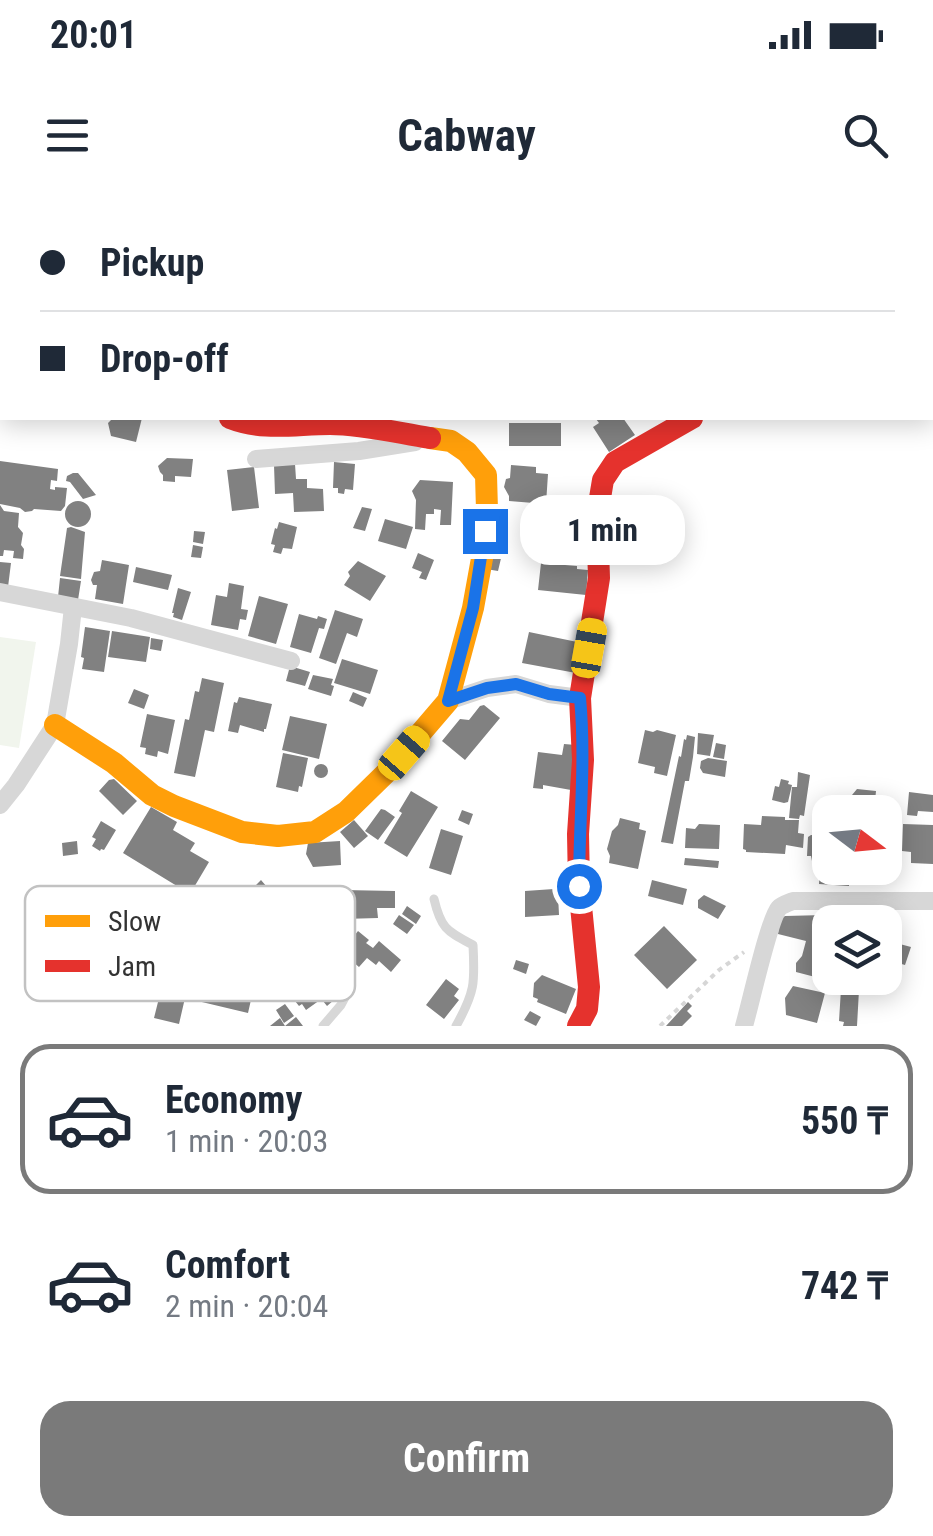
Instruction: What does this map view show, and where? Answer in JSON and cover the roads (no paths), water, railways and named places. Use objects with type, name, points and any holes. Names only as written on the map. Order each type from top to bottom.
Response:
[{"type":"street","points":[[55,725],[114,762],[152,795],[174,806],[242,832],[278,836],[315,832],[346,812],[389,770],[448,701],[483,553],[486,476],[467,452],[451,440],[334,424],[276,427],[235,420]]},
{"type":"street","points":[[578,1026],[587,1010],[589,987],[579,886],[583,760],[580,698],[599,578],[597,516],[603,480],[615,462],[688,420]]},
{"type":"street","points":[[256,459],[359,451],[435,437]]},
{"type":"street","points":[[0,592],[131,618],[291,661]]},
{"type":"street","points":[[0,805],[55,725],[72,607]]},
{"type":"street","points":[[448,701],[487,688],[516,684],[580,698]]},
{"type":"street","points":[[744,1026],[766,940],[780,906],[793,901],[933,901]]},
{"type":"lane","points":[[434,899],[438,920],[445,930],[473,945],[475,981],[471,999],[456,1026]]},
{"type":"lane","points":[[322,1026],[343,1001]]}]
